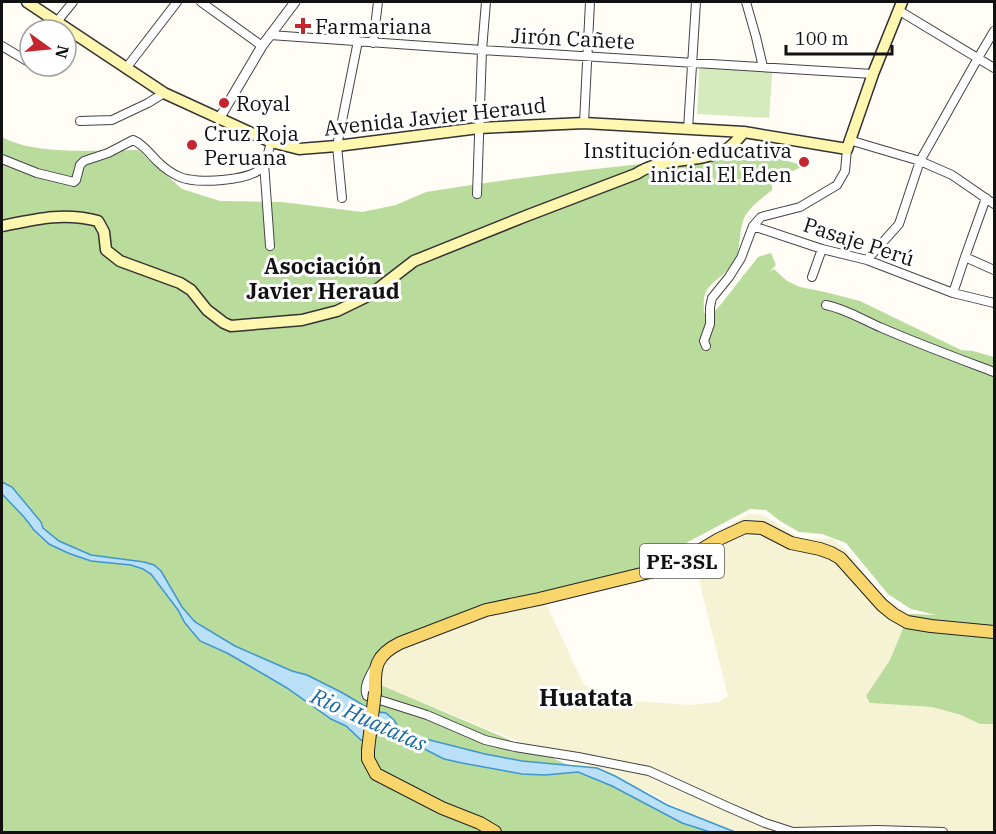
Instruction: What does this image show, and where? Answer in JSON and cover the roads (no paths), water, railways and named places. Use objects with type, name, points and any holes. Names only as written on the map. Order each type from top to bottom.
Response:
[{"type":"main road","name":"Avenida Javier Heraud","points":[[28,2],[45,18]]},
{"type":"main road","points":[[848,144],[900,6]]},
{"type":"main road","name":"Avenida Javier Heraud","points":[[78,39],[127,67],[164,93],[271,142],[299,149],[479,128],[584,123],[744,132],[848,144]]},
{"type":"main road","points":[[2,226],[32,219],[62,217],[82,217],[98,221],[104,232],[106,250],[120,261],[180,283],[191,290],[207,310],[224,323],[231,326],[302,320],[337,311],[370,295],[414,261],[636,174],[647,167],[668,161],[705,158],[725,151],[744,132]]},
{"type":"main road","name":"PE-3SL","points":[[379,658],[391,647],[486,610],[662,569],[681,562],[719,538],[745,526],[762,528],[791,543],[820,549],[840,558],[882,605],[907,622],[994,632]]},
{"type":"main road","points":[[379,658],[375,672],[368,750],[368,759],[376,774],[495,832]]},
{"type":"street","points":[[60,18],[73,2]]},
{"type":"street","points":[[127,67],[177,2]]},
{"type":"street","points":[[201,2],[262,46]]},
{"type":"street","points":[[219,119],[262,46],[295,2]]},
{"type":"street","points":[[373,43],[378,2]]},
{"type":"street","points":[[477,194],[486,2]]},
{"type":"street","points":[[584,123],[590,2]]},
{"type":"street","points":[[688,129],[696,2]]},
{"type":"street","points":[[746,2],[763,67]]},
{"type":"street","points":[[900,6],[994,68]]},
{"type":"street","points":[[867,260],[899,224],[920,161],[994,31]]},
{"type":"street","name":"Jirón Cañete","points":[[270,35],[873,74]]},
{"type":"street","points":[[342,198],[336,146],[358,41]]},
{"type":"street","points":[[2,46],[18,53]]},
{"type":"street","points":[[80,121],[112,120],[164,93]]},
{"type":"street","points":[[2,159],[37,173],[74,182],[80,165],[84,161],[108,153],[133,140],[160,164],[180,177],[234,179],[251,175],[261,168],[271,142]]},
{"type":"street","points":[[706,346],[704,341],[711,324],[712,298],[729,278],[741,258],[753,226],[761,217],[800,207],[837,185],[845,171],[848,144],[920,161],[952,175],[994,204]]},
{"type":"street","points":[[264,163],[270,246]]},
{"type":"street","points":[[953,293],[986,198]]},
{"type":"street","name":"Pasaje Perú","points":[[753,226],[822,249],[867,260],[953,293],[994,303]]},
{"type":"street","points":[[813,277],[822,249]]},
{"type":"street","points":[[965,257],[994,270]]},
{"type":"street","points":[[826,305],[851,312],[879,327],[994,372]]},
{"type":"street","points":[[379,658],[367,684],[367,696],[427,715],[485,740],[649,771],[765,823],[793,832],[878,830],[943,832]]},
{"type":"water","name":"Rio Huatatas","points":[[2,482],[12,487],[41,522],[43,528],[59,541],[91,555],[154,565],[161,571],[182,607],[195,622],[235,646],[292,671],[307,675],[368,708],[386,713],[399,728],[422,738],[485,754],[522,761],[597,768],[667,805],[735,832],[710,832],[682,823],[612,786],[578,772],[545,775],[522,774],[444,759],[405,739],[382,733],[374,735],[369,742],[361,740],[346,726],[331,719],[287,688],[227,653],[200,641],[151,574],[131,565],[91,561],[49,544],[2,494]]},
{"type":"place","name":"Farmariana","points":[[303,26]]},
{"type":"place","name":"Royal","points":[[224,103]]},
{"type":"place","name":"Cruz Roja Peruana","points":[[192,145]]},
{"type":"place","name":"Institución educativa inicial El Eden","points":[[804,162]]},
{"type":"district","name":"Asociación Javier Heraud","points":[[323,278]]},
{"type":"district","name":"Huatata","points":[[586,697]]}]
